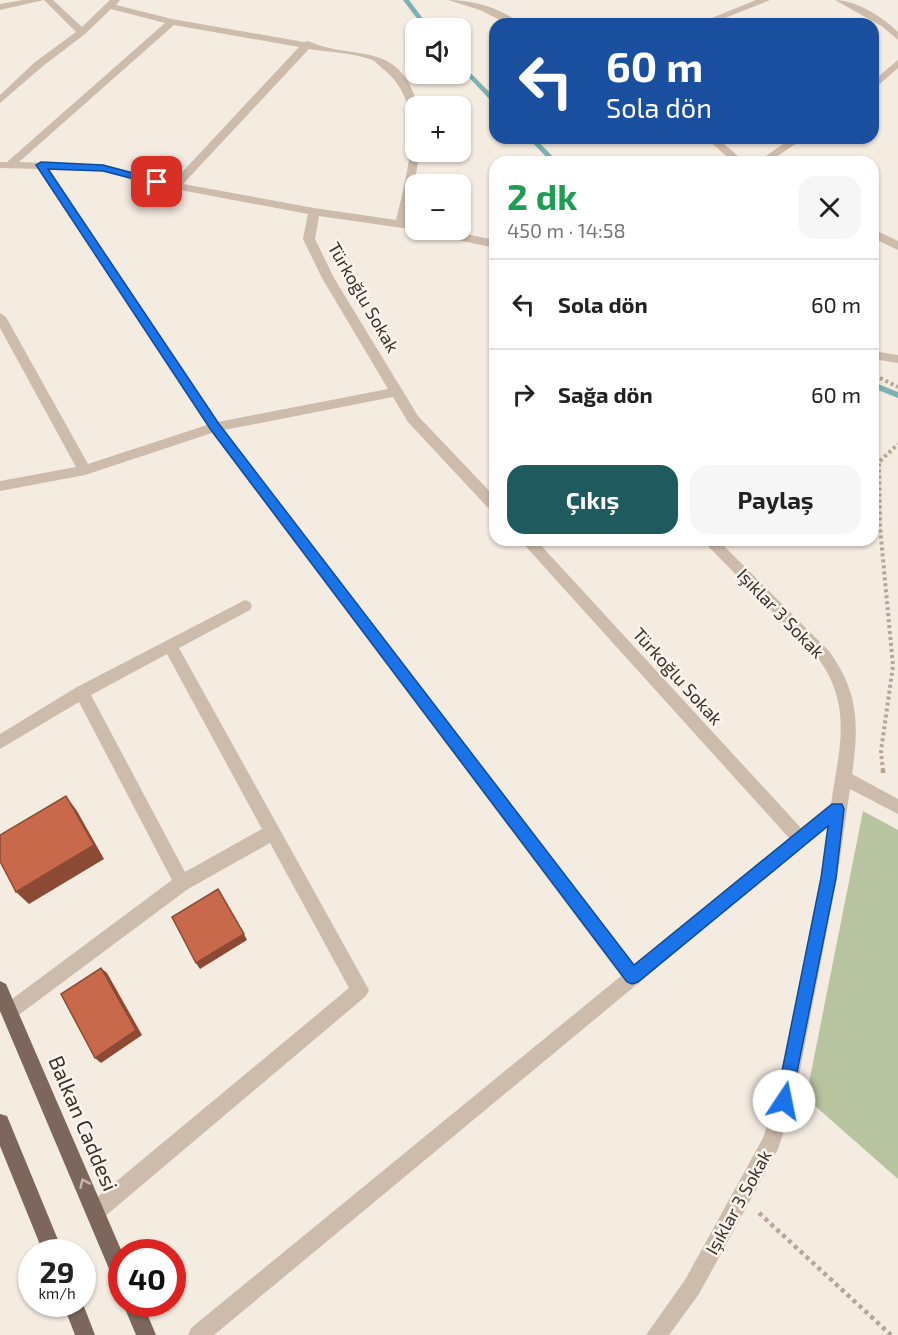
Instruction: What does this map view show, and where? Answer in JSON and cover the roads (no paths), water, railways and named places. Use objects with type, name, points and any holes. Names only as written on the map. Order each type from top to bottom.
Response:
[{"type":"main road","name":"Balkan Caddesi","points":[[0,990],[108,1241]]},
{"type":"main road","points":[[0,1123],[48,1239]]},
{"type":"main road","points":[[77,1317],[83,1334]]},
{"type":"main road","points":[[138,1317],[146,1335]]},
{"type":"street","points":[[0,7],[39,0]]},
{"type":"street","points":[[48,0],[82,32]]},
{"type":"street","points":[[453,0],[483,8],[504,18]]},
{"type":"street","points":[[717,18],[765,0]]},
{"type":"street","points":[[840,0],[873,18]]},
{"type":"street","points":[[0,100],[39,64],[82,32],[113,3],[172,22],[308,44],[376,58],[401,80],[413,104],[415,161],[401,222]]},
{"type":"street","points":[[879,21],[898,37]]},
{"type":"street","points":[[6,164],[172,22]]},
{"type":"street","points":[[175,186],[308,44]]},
{"type":"street","points":[[879,82],[897,65]]},
{"type":"street","points":[[718,144],[733,156]]},
{"type":"street","points":[[771,156],[790,144]]},
{"type":"street","name":"Türkoğlu Sokak","points":[[6,164],[103,168],[175,186],[314,212],[405,223]]},
{"type":"street","points":[[41,165],[215,427],[632,976]]},
{"type":"street","name":"Türkoğlu Sokak","points":[[314,212],[309,239],[328,278],[413,419],[489,500]]},
{"type":"street","points":[[879,236],[898,246]]},
{"type":"street","points":[[471,239],[489,243]]},
{"type":"street","points":[[0,317],[85,470]]},
{"type":"street","points":[[879,356],[898,359]]},
{"type":"street","points":[[0,486],[85,470],[215,427],[397,392]]},
{"type":"street","name":"Türkoğlu Sokak","points":[[532,546],[800,838]]},
{"type":"street","name":"Işıklar 3 Sokak","points":[[656,1335],[692,1287],[771,1142],[784,1101],[829,878],[849,737],[848,704],[836,672],[809,637],[715,546]]},
{"type":"street","points":[[0,742],[82,692],[246,606]]},
{"type":"street","points":[[96,1211],[360,990],[170,646]]},
{"type":"street","points":[[82,692],[182,883]]},
{"type":"street","points":[[844,778],[892,804]]},
{"type":"street","points":[[198,1335],[837,809]]},
{"type":"street","points":[[10,1011],[182,883],[273,832]]},
{"type":"waterway","points":[[406,0],[420,18]]},
{"type":"waterway","points":[[471,76],[489,95]]},
{"type":"waterway","points":[[537,144],[549,156]]},
{"type":"waterway","points":[[879,387],[898,395]]}]
